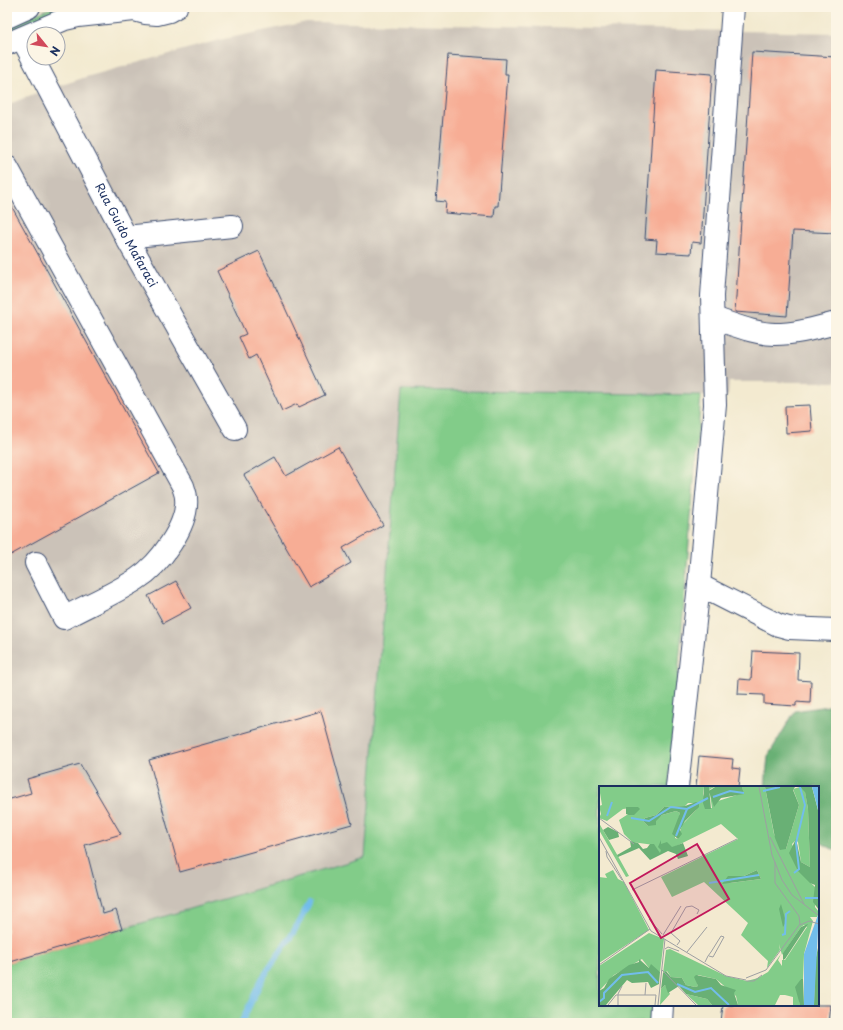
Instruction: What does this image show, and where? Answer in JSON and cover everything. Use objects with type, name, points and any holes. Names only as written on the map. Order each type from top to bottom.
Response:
[{"type":"street","points":[[7,17],[29,7]]},
{"type":"street","points":[[14,41],[65,19],[132,8],[145,13],[157,14],[169,11],[176,7]]},
{"type":"street","points":[[677,786],[699,585],[714,405],[712,296],[732,7]]},
{"type":"street","name":"Rua Guido Mafaraci","points":[[14,41],[235,429]]},
{"type":"street","points":[[7,167],[183,486],[186,498],[184,514],[178,531],[155,564],[138,579],[64,618],[36,563]]},
{"type":"street","points":[[126,237],[232,226]]},
{"type":"street","points":[[713,318],[755,331],[774,334],[792,333],[836,323]]},
{"type":"street","points":[[699,585],[778,625],[789,628],[836,630]]},
{"type":"street","points":[[661,1023],[662,1006]]},
{"type":"shaded area","points":[[307,22],[836,33],[836,382],[729,382],[728,396],[401,390],[365,857],[7,963],[7,105],[86,77],[219,40]]},
{"type":"green space","points":[[53,7],[60,7],[61,10],[7,33],[7,26]]},
{"type":"green space","points":[[401,390],[701,395],[669,786],[599,786],[599,1006],[653,1006],[652,1023],[7,1023],[7,963],[365,857]]},
{"type":"green space","points":[[834,705],[836,706],[836,851],[819,842],[819,786],[765,786],[768,756],[795,711]]},
{"type":"building","points":[[752,52],[836,57],[836,233],[793,231],[787,316],[735,312]]},
{"type":"building","points":[[448,55],[506,59],[505,74],[508,74],[498,206],[495,206],[494,217],[445,213],[446,202],[436,201]]},
{"type":"building","points":[[656,70],[712,74],[701,243],[692,242],[691,254],[656,252],[657,240],[645,239]]},
{"type":"building","points":[[7,198],[159,473],[7,557]]},
{"type":"building","points":[[259,251],[325,395],[299,407],[297,404],[282,411],[256,355],[249,359],[239,337],[246,334],[217,271]]},
{"type":"building","points":[[810,405],[812,431],[786,433],[785,406]]},
{"type":"building","points":[[338,447],[383,525],[343,548],[351,563],[309,587],[244,475],[275,457],[286,476]]},
{"type":"building","points":[[176,581],[191,608],[163,623],[148,596]]},
{"type":"building","points":[[753,651],[799,653],[798,680],[811,681],[810,703],[796,702],[796,706],[764,704],[764,695],[738,694],[739,679],[751,680]]},
{"type":"building","points":[[321,711],[352,824],[180,872],[149,760]]},
{"type":"building","points":[[699,756],[733,759],[732,768],[740,769],[738,786],[696,786]]},
{"type":"building","points":[[80,764],[121,834],[85,845],[103,914],[116,910],[122,929],[7,963],[7,800],[31,793],[27,779]]},
{"type":"building","points":[[831,1005],[829,1023],[721,1023],[723,1006]]},
{"type":"waterway","points":[[241,1023],[262,979],[293,933],[309,903]]}]
